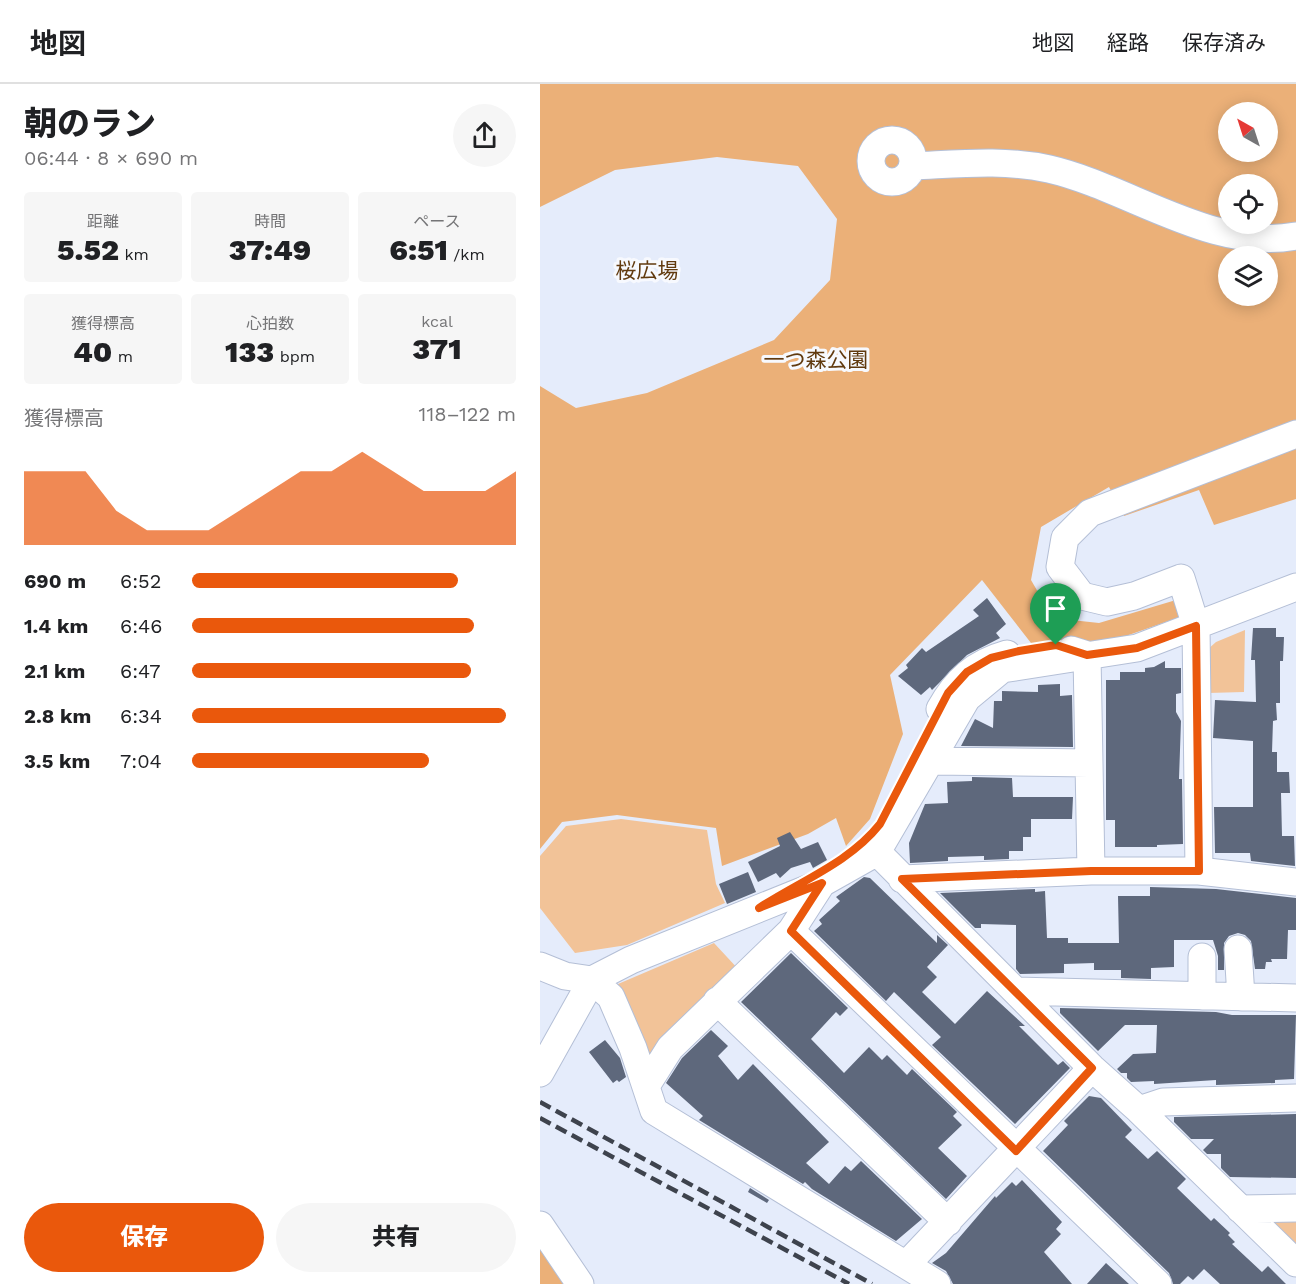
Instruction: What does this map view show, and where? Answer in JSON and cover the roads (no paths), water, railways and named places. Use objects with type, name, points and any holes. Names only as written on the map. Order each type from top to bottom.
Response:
[{"type":"street","points":[[913,166],[992,161],[1048,169],[1093,183],[1194,223],[1244,237],[1272,239],[1296,236]]},
{"type":"street","points":[[1199,871],[1196,626],[1181,578],[1134,596],[1107,602],[1082,596],[1060,567],[1065,538],[1090,513],[1296,434]]},
{"type":"street","points":[[543,1069],[592,980],[631,960],[822,883],[877,852],[968,698],[1002,669],[1137,648],[1296,587]]},
{"type":"street","points":[[759,908],[798,883],[842,860],[868,838],[880,824],[948,693],[967,672],[991,658],[1056,645],[1087,655]]},
{"type":"street","points":[[1087,655],[1091,871]]},
{"type":"street","points":[[931,761],[1089,763]]},
{"type":"street","points":[[877,852],[1092,1068],[1139,1110],[1296,1263]]},
{"type":"street","points":[[902,879],[1091,871],[1199,871],[1296,882]]},
{"type":"street","points":[[646,1086],[670,1048],[791,931],[822,883]]},
{"type":"street","points":[[791,931],[1016,1151],[1158,1284]]},
{"type":"street","points":[[1238,949],[1240,997]]},
{"type":"street","points":[[1202,996],[1203,957]]},
{"type":"street","points":[[540,966],[565,976],[592,980],[611,997],[654,1111],[937,1284]]},
{"type":"street","points":[[1016,991],[1296,998]]},
{"type":"street","points":[[717,1001],[948,1222]]},
{"type":"street","points":[[906,1265],[1092,1068]]},
{"type":"street","points":[[1139,1110],[1163,1102],[1296,1098]]},
{"type":"street","points":[[1240,1209],[1296,1208]]},
{"type":"street","points":[[540,1225],[580,1284]]},
{"type":"railway","points":[[540,1102],[872,1284]]},
{"type":"railway","points":[[540,1118],[849,1284]]},
{"type":"park label","name":"桜広場","points":[[647,271]]},
{"type":"park label","name":"一つ森公園","points":[[816,360]]}]
